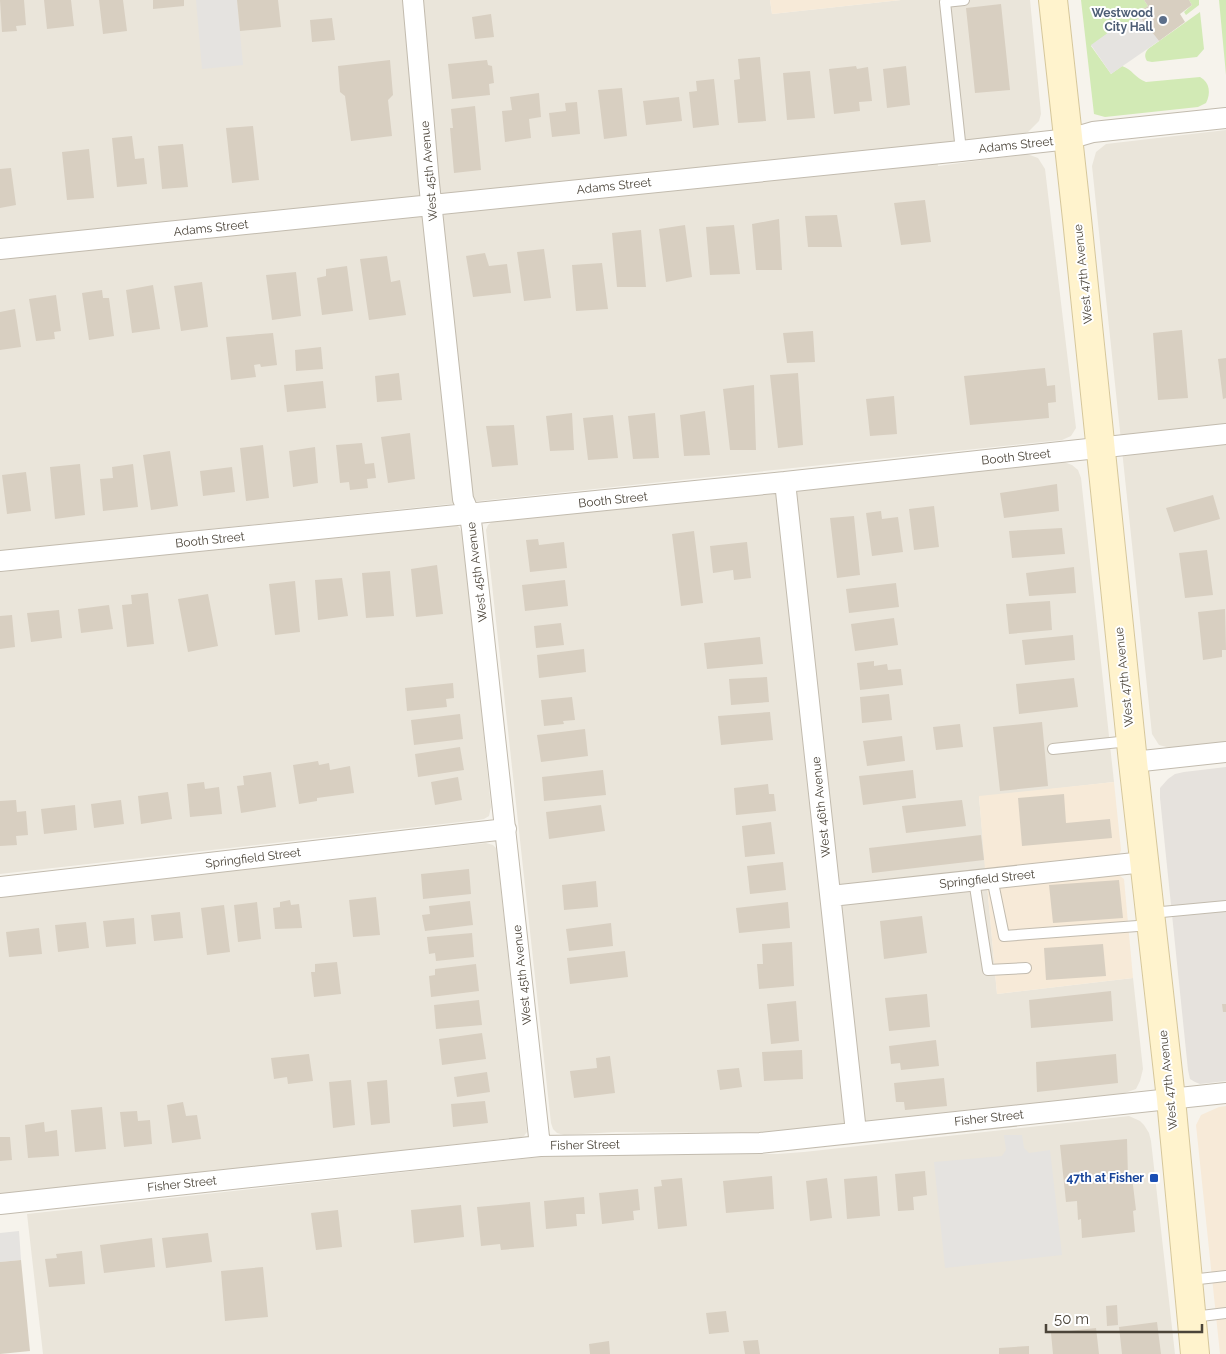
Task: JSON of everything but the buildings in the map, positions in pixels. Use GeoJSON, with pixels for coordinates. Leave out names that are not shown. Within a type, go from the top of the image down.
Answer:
{"type":"FeatureCollection","features":[{"type":"Feature","properties":{"kind":"street","name":"West 45th Avenue"},"geometry":{"type":"LineString","coordinates":[[413,0],[432,205],[463,499],[470,514],[540,1146]]}},
{"type":"Feature","properties":{"kind":"street","name":"West 47th Avenue"},"geometry":{"type":"LineString","coordinates":[[1053,0],[1170,1099],[1195,1354]]}},
{"type":"Feature","properties":{"kind":"street","name":"Adams Street"},"geometry":{"type":"LineString","coordinates":[[0,249],[961,151],[1069,139],[1093,132],[1226,118]]}},
{"type":"Feature","properties":{"kind":"street","name":"Booth Street"},"geometry":{"type":"LineString","coordinates":[[0,561],[785,482],[1226,434]]}},
{"type":"Feature","properties":{"kind":"street","name":"West 46th Avenue"},"geometry":{"type":"LineString","coordinates":[[785,482],[856,1132]]}},
{"type":"Feature","properties":{"kind":"street"},"geometry":{"type":"LineString","coordinates":[[1132,751],[1226,752]]}},
{"type":"Feature","properties":{"kind":"street","name":"Springfield Street"},"geometry":{"type":"LineString","coordinates":[[0,887],[506,830]]}},
{"type":"Feature","properties":{"kind":"street","name":"Springfield Street"},"geometry":{"type":"LineString","coordinates":[[831,896],[1144,862]]}},
{"type":"Feature","properties":{"kind":"street","name":"Fisher Street"},"geometry":{"type":"LineString","coordinates":[[0,1204],[540,1146],[760,1143],[1226,1093]]}},
{"type":"Feature","properties":{"kind":"lane"},"geometry":{"type":"LineString","coordinates":[[961,151],[945,2],[964,0]]}},
{"type":"Feature","properties":{"kind":"lane"},"geometry":{"type":"LineString","coordinates":[[1053,749],[1132,751]]}},
{"type":"Feature","properties":{"kind":"lane"},"geometry":{"type":"LineString","coordinates":[[983,879],[1004,936],[1150,919],[1226,906]]}},
{"type":"Feature","properties":{"kind":"lane"},"geometry":{"type":"LineString","coordinates":[[983,879],[988,970],[1026,968]]}},
{"type":"Feature","properties":{"kind":"lane"},"geometry":{"type":"LineString","coordinates":[[1188,1280],[1226,1276]]}},
{"type":"Feature","properties":{"kind":"lane"},"geometry":{"type":"LineString","coordinates":[[1192,1317],[1226,1313]]}},
{"type":"Feature","properties":{"kind":"shaded area"},"geometry":{"type":"Polygon","coordinates":[[[0,0],[770,0],[772,14],[901,0],[1030,0],[1041,114],[1039,121],[1028,132],[1023,134],[935,144],[938,166],[1027,154],[1038,158],[1045,169],[1076,428],[1071,436],[1062,440],[0,551],[0,0]]]}},
{"type":"Feature","properties":{"kind":"shaded area"},"geometry":{"type":"Polygon","coordinates":[[[196,0],[237,0],[243,65],[202,69],[196,0]]]}},
{"type":"Feature","properties":{"kind":"shaded area"},"geometry":{"type":"Polygon","coordinates":[[[770,0],[901,0],[772,14],[770,0]]]}},
{"type":"Feature","properties":{"kind":"shaded area"},"geometry":{"type":"Polygon","coordinates":[[[1141,17],[1159,41],[1111,74],[1091,45],[1123,22],[1130,25],[1141,17]]]}},
{"type":"Feature","properties":{"kind":"shaded area"},"geometry":{"type":"Polygon","coordinates":[[[1226,130],[1226,742],[1174,749],[1159,745],[1152,734],[1092,166],[1096,152],[1106,144],[1226,130]]]}},
{"type":"Feature","properties":{"kind":"shaded area"},"geometry":{"type":"Polygon","coordinates":[[[1064,462],[1078,470],[1081,478],[1114,782],[979,797],[997,994],[1133,978],[1143,1069],[1136,1089],[1122,1094],[768,1132],[616,1132],[564,1135],[557,1133],[551,1123],[486,530],[488,525],[493,521],[1064,462]]]}},
{"type":"Feature","properties":{"kind":"shaded area"},"geometry":{"type":"Polygon","coordinates":[[[455,525],[459,527],[464,537],[491,807],[489,816],[478,820],[0,874],[0,572],[455,525]]]}},
{"type":"Feature","properties":{"kind":"shaded area"},"geometry":{"type":"Polygon","coordinates":[[[1226,767],[1226,1081],[1200,1084],[1190,1079],[1188,1070],[1160,788],[1175,774],[1226,767]]]}},
{"type":"Feature","properties":{"kind":"shaded area"},"geometry":{"type":"Polygon","coordinates":[[[1114,782],[1121,850],[1119,855],[985,870],[979,796],[1114,782]]]}},
{"type":"Feature","properties":{"kind":"shaded area"},"geometry":{"type":"Polygon","coordinates":[[[486,843],[493,845],[497,853],[527,1132],[524,1136],[0,1196],[0,895],[486,843]]]}},
{"type":"Feature","properties":{"kind":"shaded area"},"geometry":{"type":"Polygon","coordinates":[[[1116,873],[1124,879],[1133,978],[997,994],[987,885],[1116,873]]]}},
{"type":"Feature","properties":{"kind":"shaded area"},"geometry":{"type":"Polygon","coordinates":[[[1226,1106],[1226,1354],[1220,1354],[1196,1125],[1201,1115],[1226,1106]]]}},
{"type":"Feature","properties":{"kind":"shaded area"},"geometry":{"type":"Polygon","coordinates":[[[1129,1116],[1144,1125],[1151,1141],[1175,1354],[43,1354],[27,1214],[540,1157],[615,1154],[777,1154],[1129,1116]]]}},
{"type":"Feature","properties":{"kind":"shaded area"},"geometry":{"type":"Polygon","coordinates":[[[1004,1135],[1022,1135],[1024,1148],[1029,1153],[1050,1150],[1062,1255],[945,1268],[934,1162],[1002,1156],[1006,1150],[1004,1135]]]}},
{"type":"Feature","properties":{"kind":"shaded area"},"geometry":{"type":"Polygon","coordinates":[[[19,1231],[21,1260],[0,1262],[0,1233],[19,1231]]]}},
{"type":"Feature","properties":{"kind":"green space"},"geometry":{"type":"Polygon","coordinates":[[[1081,0],[1144,0],[1148,6],[1138,13],[1141,17],[1130,25],[1123,22],[1091,46],[1111,74],[1122,66],[1146,82],[1200,77],[1209,88],[1209,96],[1206,103],[1198,107],[1105,117],[1094,114],[1081,0]]]}},
{"type":"Feature","properties":{"kind":"green space"},"geometry":{"type":"Polygon","coordinates":[[[1189,0],[1199,0],[1199,5],[1186,15],[1184,12],[1192,5],[1189,0]]]}},
{"type":"Feature","properties":{"kind":"green space"},"geometry":{"type":"Polygon","coordinates":[[[1219,0],[1226,0],[1226,75],[1219,0]]]}},
{"type":"Feature","properties":{"kind":"green space"},"geometry":{"type":"Polygon","coordinates":[[[1200,12],[1204,49],[1197,57],[1147,61],[1145,55],[1148,49],[1200,12]]]}},
{"type":"Feature","properties":{"kind":"place","name":"Westwood City Hall"},"geometry":{"type":"Point","coordinates":[1163,20]}},
{"type":"Feature","properties":{"kind":"place","name":"47th at Fisher"},"geometry":{"type":"Point","coordinates":[1154,1178]}}]}
